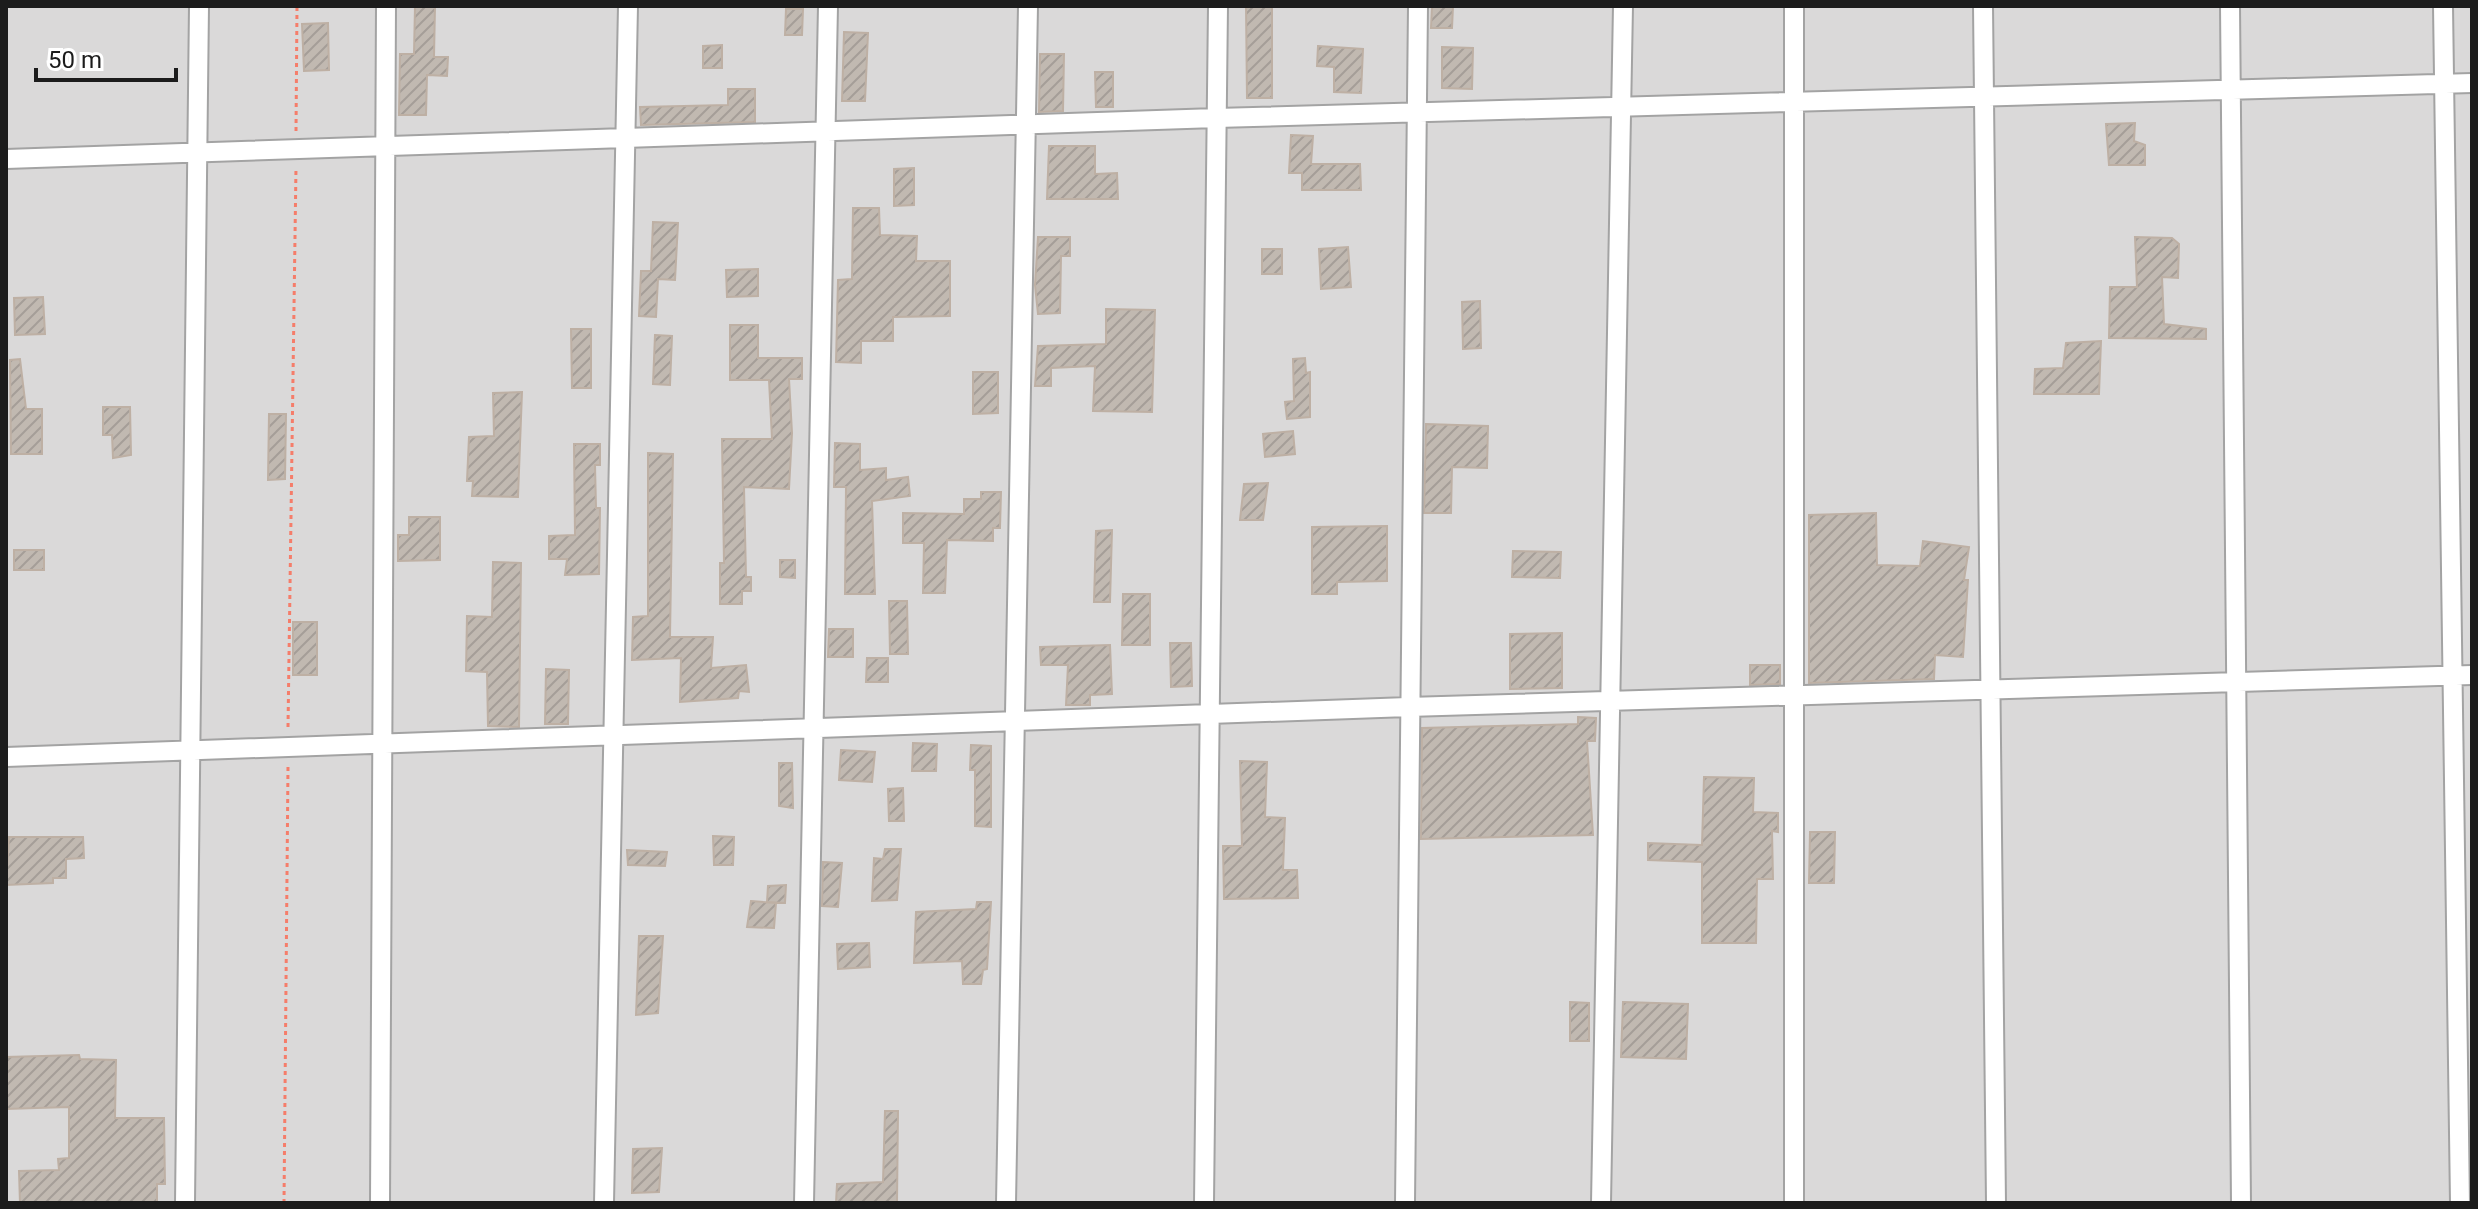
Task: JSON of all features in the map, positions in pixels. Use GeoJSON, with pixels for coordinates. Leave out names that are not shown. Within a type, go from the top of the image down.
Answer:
{"type":"FeatureCollection","features":[{"type":"Feature","properties":{"kind":"street"},"geometry":{"type":"LineString","coordinates":[[185,1203],[199,6]]}},
{"type":"Feature","properties":{"kind":"street"},"geometry":{"type":"LineString","coordinates":[[380,1203],[386,6]]}},
{"type":"Feature","properties":{"kind":"street"},"geometry":{"type":"LineString","coordinates":[[604,1203],[628,6]]}},
{"type":"Feature","properties":{"kind":"street"},"geometry":{"type":"LineString","coordinates":[[804,1203],[828,6]]}},
{"type":"Feature","properties":{"kind":"street"},"geometry":{"type":"LineString","coordinates":[[1006,1203],[1028,6]]}},
{"type":"Feature","properties":{"kind":"street"},"geometry":{"type":"LineString","coordinates":[[1204,1203],[1218,6]]}},
{"type":"Feature","properties":{"kind":"street"},"geometry":{"type":"LineString","coordinates":[[1405,1203],[1418,6]]}},
{"type":"Feature","properties":{"kind":"street"},"geometry":{"type":"LineString","coordinates":[[1601,1203],[1623,6]]}},
{"type":"Feature","properties":{"kind":"street"},"geometry":{"type":"LineString","coordinates":[[1794,6],[1794,1203]]}},
{"type":"Feature","properties":{"kind":"street"},"geometry":{"type":"LineString","coordinates":[[1983,6],[1996,1203]]}},
{"type":"Feature","properties":{"kind":"street"},"geometry":{"type":"LineString","coordinates":[[2230,6],[2241,1203]]}},
{"type":"Feature","properties":{"kind":"street"},"geometry":{"type":"LineString","coordinates":[[2443,6],[2460,1203]]}},
{"type":"Feature","properties":{"kind":"street"},"geometry":{"type":"LineString","coordinates":[[6,159],[824,134],[1216,118],[2472,83]]}},
{"type":"Feature","properties":{"kind":"street"},"geometry":{"type":"LineString","coordinates":[[6,757],[1408,707],[2472,675]]}},
{"type":"Feature","properties":{"kind":"path"},"geometry":{"type":"LineString","coordinates":[[284,1203],[297,6]]}},
{"type":"Feature","properties":{"kind":"shaded area"},"geometry":{"type":"Polygon","coordinates":[[[6,6],[2472,6],[2472,1203],[6,1203],[6,6]]]}},
{"type":"Feature","properties":{"kind":"building"},"geometry":{"type":"Polygon","coordinates":[[[415,6],[435,6],[434,57],[448,57],[447,76],[427,75],[426,115],[399,115],[400,54],[414,54],[415,6]]]}},
{"type":"Feature","properties":{"kind":"building"},"geometry":{"type":"Polygon","coordinates":[[[1246,6],[1272,6],[1272,98],[1247,98],[1246,6]]]}},
{"type":"Feature","properties":{"kind":"building"},"geometry":{"type":"Polygon","coordinates":[[[1432,6],[1453,6],[1452,28],[1431,28],[1432,6]]]}},
{"type":"Feature","properties":{"kind":"building"},"geometry":{"type":"Polygon","coordinates":[[[786,9],[803,9],[802,35],[785,35],[786,9]]]}},
{"type":"Feature","properties":{"kind":"building"},"geometry":{"type":"Polygon","coordinates":[[[328,23],[329,70],[304,71],[302,24],[328,23]]]}},
{"type":"Feature","properties":{"kind":"building"},"geometry":{"type":"Polygon","coordinates":[[[844,32],[868,33],[865,101],[842,101],[844,32]]]}},
{"type":"Feature","properties":{"kind":"building"},"geometry":{"type":"Polygon","coordinates":[[[722,45],[722,68],[703,68],[703,46],[722,45]]]}},
{"type":"Feature","properties":{"kind":"building"},"geometry":{"type":"Polygon","coordinates":[[[1318,46],[1363,49],[1361,93],[1334,92],[1334,67],[1317,66],[1318,46]]]}},
{"type":"Feature","properties":{"kind":"building"},"geometry":{"type":"Polygon","coordinates":[[[1442,47],[1473,48],[1472,89],[1442,88],[1442,47]]]}},
{"type":"Feature","properties":{"kind":"building"},"geometry":{"type":"Polygon","coordinates":[[[1040,54],[1064,54],[1063,111],[1039,112],[1040,54]]]}},
{"type":"Feature","properties":{"kind":"building"},"geometry":{"type":"Polygon","coordinates":[[[1095,72],[1113,72],[1113,107],[1096,107],[1095,72]]]}},
{"type":"Feature","properties":{"kind":"building"},"geometry":{"type":"Polygon","coordinates":[[[728,89],[755,89],[755,122],[641,125],[640,107],[728,105],[728,89]]]}},
{"type":"Feature","properties":{"kind":"building"},"geometry":{"type":"Polygon","coordinates":[[[2135,123],[2134,141],[2145,145],[2145,165],[2109,165],[2106,124],[2135,123]]]}},
{"type":"Feature","properties":{"kind":"building"},"geometry":{"type":"Polygon","coordinates":[[[1291,135],[1313,136],[1311,164],[1360,164],[1361,190],[1302,190],[1302,173],[1289,173],[1291,135]]]}},
{"type":"Feature","properties":{"kind":"building"},"geometry":{"type":"Polygon","coordinates":[[[1049,146],[1095,146],[1095,174],[1117,173],[1118,199],[1047,199],[1049,146]]]}},
{"type":"Feature","properties":{"kind":"building"},"geometry":{"type":"Polygon","coordinates":[[[914,168],[914,205],[894,206],[894,169],[914,168]]]}},
{"type":"Feature","properties":{"kind":"building"},"geometry":{"type":"Polygon","coordinates":[[[853,208],[879,208],[880,235],[917,236],[916,261],[950,261],[950,316],[893,317],[893,341],[861,341],[861,363],[836,362],[838,280],[852,279],[853,208]]]}},
{"type":"Feature","properties":{"kind":"building"},"geometry":{"type":"Polygon","coordinates":[[[653,222],[678,223],[675,280],[658,279],[656,317],[639,316],[641,271],[651,271],[653,222]]]}},
{"type":"Feature","properties":{"kind":"building"},"geometry":{"type":"Polygon","coordinates":[[[1038,237],[1070,237],[1070,256],[1061,256],[1060,313],[1038,314],[1035,285],[1038,237]]]}},
{"type":"Feature","properties":{"kind":"building"},"geometry":{"type":"Polygon","coordinates":[[[2135,237],[2172,238],[2179,244],[2178,278],[2162,277],[2164,324],[2206,329],[2206,339],[2109,338],[2110,287],[2137,287],[2135,237]]]}},
{"type":"Feature","properties":{"kind":"building"},"geometry":{"type":"Polygon","coordinates":[[[1348,247],[1351,287],[1321,289],[1319,249],[1348,247]]]}},
{"type":"Feature","properties":{"kind":"building"},"geometry":{"type":"Polygon","coordinates":[[[1262,249],[1282,249],[1282,274],[1262,274],[1262,249]]]}},
{"type":"Feature","properties":{"kind":"building"},"geometry":{"type":"Polygon","coordinates":[[[758,269],[758,296],[727,297],[726,270],[758,269]]]}},
{"type":"Feature","properties":{"kind":"building"},"geometry":{"type":"Polygon","coordinates":[[[43,297],[45,334],[15,335],[14,298],[43,297]]]}},
{"type":"Feature","properties":{"kind":"building"},"geometry":{"type":"Polygon","coordinates":[[[1480,301],[1481,348],[1463,349],[1462,302],[1480,301]]]}},
{"type":"Feature","properties":{"kind":"building"},"geometry":{"type":"Polygon","coordinates":[[[1106,309],[1155,310],[1152,412],[1093,411],[1095,366],[1051,368],[1051,386],[1035,386],[1038,346],[1106,344],[1106,309]]]}},
{"type":"Feature","properties":{"kind":"building"},"geometry":{"type":"Polygon","coordinates":[[[730,325],[758,325],[758,358],[802,358],[802,379],[789,379],[792,433],[789,489],[744,487],[746,577],[751,577],[751,591],[742,591],[742,604],[720,604],[720,563],[724,563],[722,439],[772,439],[769,380],[730,380],[730,325]]]}},
{"type":"Feature","properties":{"kind":"building"},"geometry":{"type":"Polygon","coordinates":[[[571,329],[591,329],[591,388],[572,388],[571,329]]]}},
{"type":"Feature","properties":{"kind":"building"},"geometry":{"type":"Polygon","coordinates":[[[655,335],[672,336],[670,385],[653,384],[655,335]]]}},
{"type":"Feature","properties":{"kind":"building"},"geometry":{"type":"Polygon","coordinates":[[[2101,341],[2099,394],[2034,394],[2035,369],[2063,368],[2066,343],[2101,341]]]}},
{"type":"Feature","properties":{"kind":"building"},"geometry":{"type":"Polygon","coordinates":[[[1305,358],[1306,373],[1310,372],[1310,417],[1287,419],[1285,402],[1294,401],[1293,359],[1305,358]]]}},
{"type":"Feature","properties":{"kind":"building"},"geometry":{"type":"Polygon","coordinates":[[[20,359],[26,409],[42,409],[42,454],[11,454],[10,360],[20,359]]]}},
{"type":"Feature","properties":{"kind":"building"},"geometry":{"type":"Polygon","coordinates":[[[973,372],[998,372],[998,413],[973,414],[973,372]]]}},
{"type":"Feature","properties":{"kind":"building"},"geometry":{"type":"Polygon","coordinates":[[[522,392],[518,497],[472,496],[473,481],[467,481],[469,437],[494,436],[493,393],[522,392]]]}},
{"type":"Feature","properties":{"kind":"building"},"geometry":{"type":"Polygon","coordinates":[[[103,407],[130,407],[131,455],[113,458],[112,435],[103,435],[103,407]]]}},
{"type":"Feature","properties":{"kind":"building"},"geometry":{"type":"Polygon","coordinates":[[[269,414],[286,414],[285,479],[268,480],[269,414]]]}},
{"type":"Feature","properties":{"kind":"building"},"geometry":{"type":"Polygon","coordinates":[[[1426,424],[1488,426],[1487,468],[1452,467],[1451,513],[1424,513],[1426,424]]]}},
{"type":"Feature","properties":{"kind":"building"},"geometry":{"type":"Polygon","coordinates":[[[1293,431],[1295,454],[1265,457],[1263,434],[1293,431]]]}},
{"type":"Feature","properties":{"kind":"building"},"geometry":{"type":"Polygon","coordinates":[[[835,443],[860,444],[860,470],[886,468],[886,480],[908,477],[910,496],[872,501],[875,594],[845,594],[846,487],[834,487],[835,443]]]}},
{"type":"Feature","properties":{"kind":"building"},"geometry":{"type":"Polygon","coordinates":[[[574,444],[600,444],[600,465],[595,465],[596,508],[600,508],[599,574],[565,575],[567,559],[549,559],[549,536],[575,535],[574,444]]]}},
{"type":"Feature","properties":{"kind":"building"},"geometry":{"type":"Polygon","coordinates":[[[648,453],[673,454],[670,637],[713,637],[711,668],[746,665],[749,692],[739,691],[738,698],[680,702],[681,658],[632,660],[633,617],[648,616],[648,453]]]}},
{"type":"Feature","properties":{"kind":"building"},"geometry":{"type":"Polygon","coordinates":[[[1268,483],[1263,520],[1240,520],[1244,484],[1268,483]]]}},
{"type":"Feature","properties":{"kind":"building"},"geometry":{"type":"Polygon","coordinates":[[[981,492],[1001,492],[1000,528],[993,528],[993,541],[947,540],[945,593],[923,593],[924,543],[903,543],[903,513],[964,514],[964,499],[981,499],[981,492]]]}},
{"type":"Feature","properties":{"kind":"building"},"geometry":{"type":"Polygon","coordinates":[[[1876,513],[1877,565],[1920,566],[1923,541],[1969,547],[1964,580],[1968,580],[1963,657],[1935,655],[1934,679],[1809,683],[1809,515],[1876,513]]]}},
{"type":"Feature","properties":{"kind":"building"},"geometry":{"type":"Polygon","coordinates":[[[409,517],[440,517],[440,560],[398,561],[398,535],[409,535],[409,517]]]}},
{"type":"Feature","properties":{"kind":"building"},"geometry":{"type":"Polygon","coordinates":[[[1387,526],[1387,581],[1337,582],[1337,594],[1312,594],[1312,527],[1387,526]]]}},
{"type":"Feature","properties":{"kind":"building"},"geometry":{"type":"Polygon","coordinates":[[[1112,530],[1110,602],[1094,602],[1096,531],[1112,530]]]}},
{"type":"Feature","properties":{"kind":"building"},"geometry":{"type":"Polygon","coordinates":[[[14,550],[44,550],[44,570],[14,570],[14,550]]]}},
{"type":"Feature","properties":{"kind":"building"},"geometry":{"type":"Polygon","coordinates":[[[1513,551],[1561,552],[1560,578],[1512,577],[1513,551]]]}},
{"type":"Feature","properties":{"kind":"building"},"geometry":{"type":"Polygon","coordinates":[[[780,560],[795,560],[795,578],[780,577],[780,560]]]}},
{"type":"Feature","properties":{"kind":"building"},"geometry":{"type":"Polygon","coordinates":[[[493,562],[521,563],[519,727],[488,726],[487,672],[466,671],[467,616],[492,617],[493,562]]]}},
{"type":"Feature","properties":{"kind":"building"},"geometry":{"type":"Polygon","coordinates":[[[1123,594],[1150,594],[1150,645],[1122,645],[1123,594]]]}},
{"type":"Feature","properties":{"kind":"building"},"geometry":{"type":"Polygon","coordinates":[[[889,601],[907,601],[908,654],[890,654],[889,601]]]}},
{"type":"Feature","properties":{"kind":"building"},"geometry":{"type":"Polygon","coordinates":[[[293,622],[317,622],[317,675],[293,675],[293,622]]]}},
{"type":"Feature","properties":{"kind":"building"},"geometry":{"type":"Polygon","coordinates":[[[829,629],[853,629],[853,657],[828,657],[829,629]]]}},
{"type":"Feature","properties":{"kind":"building"},"geometry":{"type":"Polygon","coordinates":[[[1562,633],[1562,688],[1510,689],[1510,634],[1562,633]]]}},
{"type":"Feature","properties":{"kind":"building"},"geometry":{"type":"Polygon","coordinates":[[[1170,643],[1191,643],[1192,686],[1171,687],[1170,643]]]}},
{"type":"Feature","properties":{"kind":"building"},"geometry":{"type":"Polygon","coordinates":[[[1110,645],[1112,694],[1090,695],[1090,705],[1066,705],[1068,665],[1041,665],[1040,647],[1110,645]]]}},
{"type":"Feature","properties":{"kind":"building"},"geometry":{"type":"Polygon","coordinates":[[[867,658],[888,658],[888,682],[866,682],[867,658]]]}},
{"type":"Feature","properties":{"kind":"building"},"geometry":{"type":"Polygon","coordinates":[[[1750,665],[1780,665],[1780,684],[1750,685],[1750,665]]]}},
{"type":"Feature","properties":{"kind":"building"},"geometry":{"type":"Polygon","coordinates":[[[546,669],[569,670],[568,724],[545,724],[546,669]]]}},
{"type":"Feature","properties":{"kind":"building"},"geometry":{"type":"Polygon","coordinates":[[[1578,717],[1596,718],[1595,741],[1587,741],[1593,835],[1421,839],[1422,728],[1578,724],[1578,717]]]}},
{"type":"Feature","properties":{"kind":"building"},"geometry":{"type":"Polygon","coordinates":[[[913,743],[937,744],[936,771],[912,771],[913,743]]]}},
{"type":"Feature","properties":{"kind":"building"},"geometry":{"type":"Polygon","coordinates":[[[971,745],[991,746],[991,827],[975,826],[975,770],[970,770],[971,745]]]}},
{"type":"Feature","properties":{"kind":"building"},"geometry":{"type":"Polygon","coordinates":[[[841,750],[875,752],[872,782],[839,780],[841,750]]]}},
{"type":"Feature","properties":{"kind":"building"},"geometry":{"type":"Polygon","coordinates":[[[1240,761],[1267,762],[1265,817],[1285,818],[1283,870],[1297,870],[1298,898],[1224,899],[1223,846],[1242,846],[1240,761]]]}},
{"type":"Feature","properties":{"kind":"building"},"geometry":{"type":"Polygon","coordinates":[[[779,763],[792,763],[793,808],[779,806],[779,763]]]}},
{"type":"Feature","properties":{"kind":"building"},"geometry":{"type":"Polygon","coordinates":[[[1704,777],[1754,778],[1753,812],[1778,813],[1778,832],[1772,831],[1773,879],[1757,879],[1756,943],[1702,943],[1702,862],[1648,860],[1648,843],[1702,845],[1704,777]]]}},
{"type":"Feature","properties":{"kind":"building"},"geometry":{"type":"Polygon","coordinates":[[[903,788],[904,821],[889,821],[888,789],[903,788]]]}},
{"type":"Feature","properties":{"kind":"building"},"geometry":{"type":"Polygon","coordinates":[[[1810,832],[1835,832],[1834,883],[1809,883],[1810,832]]]}},
{"type":"Feature","properties":{"kind":"building"},"geometry":{"type":"Polygon","coordinates":[[[713,836],[734,837],[733,865],[714,865],[713,836]]]}},
{"type":"Feature","properties":{"kind":"building"},"geometry":{"type":"Polygon","coordinates":[[[9,837],[83,837],[84,858],[66,859],[66,878],[53,878],[53,883],[6,885],[9,837]]]}},
{"type":"Feature","properties":{"kind":"building"},"geometry":{"type":"Polygon","coordinates":[[[885,849],[901,849],[897,900],[872,901],[874,858],[883,859],[885,849]]]}},
{"type":"Feature","properties":{"kind":"building"},"geometry":{"type":"Polygon","coordinates":[[[627,850],[667,852],[665,866],[628,865],[627,850]]]}},
{"type":"Feature","properties":{"kind":"building"},"geometry":{"type":"Polygon","coordinates":[[[823,862],[842,863],[838,907],[822,906],[823,862]]]}},
{"type":"Feature","properties":{"kind":"building"},"geometry":{"type":"Polygon","coordinates":[[[786,885],[785,903],[767,902],[768,886],[786,885]]]}},
{"type":"Feature","properties":{"kind":"building"},"geometry":{"type":"Polygon","coordinates":[[[751,901],[776,903],[774,928],[747,927],[751,901]]]}},
{"type":"Feature","properties":{"kind":"building"},"geometry":{"type":"Polygon","coordinates":[[[977,902],[991,902],[987,969],[983,970],[981,984],[963,984],[962,961],[914,963],[916,912],[976,909],[977,902]]]}},
{"type":"Feature","properties":{"kind":"building"},"geometry":{"type":"Polygon","coordinates":[[[639,936],[663,936],[658,1013],[636,1015],[639,936]]]}},
{"type":"Feature","properties":{"kind":"building"},"geometry":{"type":"Polygon","coordinates":[[[869,943],[870,967],[838,969],[837,944],[869,943]]]}},
{"type":"Feature","properties":{"kind":"building"},"geometry":{"type":"Polygon","coordinates":[[[1570,1002],[1589,1003],[1589,1041],[1570,1041],[1570,1002]]]}},
{"type":"Feature","properties":{"kind":"building"},"geometry":{"type":"Polygon","coordinates":[[[1623,1002],[1688,1004],[1686,1059],[1621,1057],[1623,1002]]]}},
{"type":"Feature","properties":{"kind":"building"},"geometry":{"type":"Polygon","coordinates":[[[79,1055],[80,1059],[116,1060],[115,1118],[164,1118],[165,1184],[157,1184],[157,1203],[20,1203],[19,1171],[59,1170],[58,1159],[69,1158],[69,1107],[6,1109],[6,1057],[79,1055]]]}},
{"type":"Feature","properties":{"kind":"building"},"geometry":{"type":"Polygon","coordinates":[[[885,1111],[898,1111],[897,1203],[836,1203],[837,1184],[883,1182],[885,1111]]]}},
{"type":"Feature","properties":{"kind":"building"},"geometry":{"type":"Polygon","coordinates":[[[662,1148],[659,1192],[632,1193],[633,1149],[662,1148]]]}}]}
